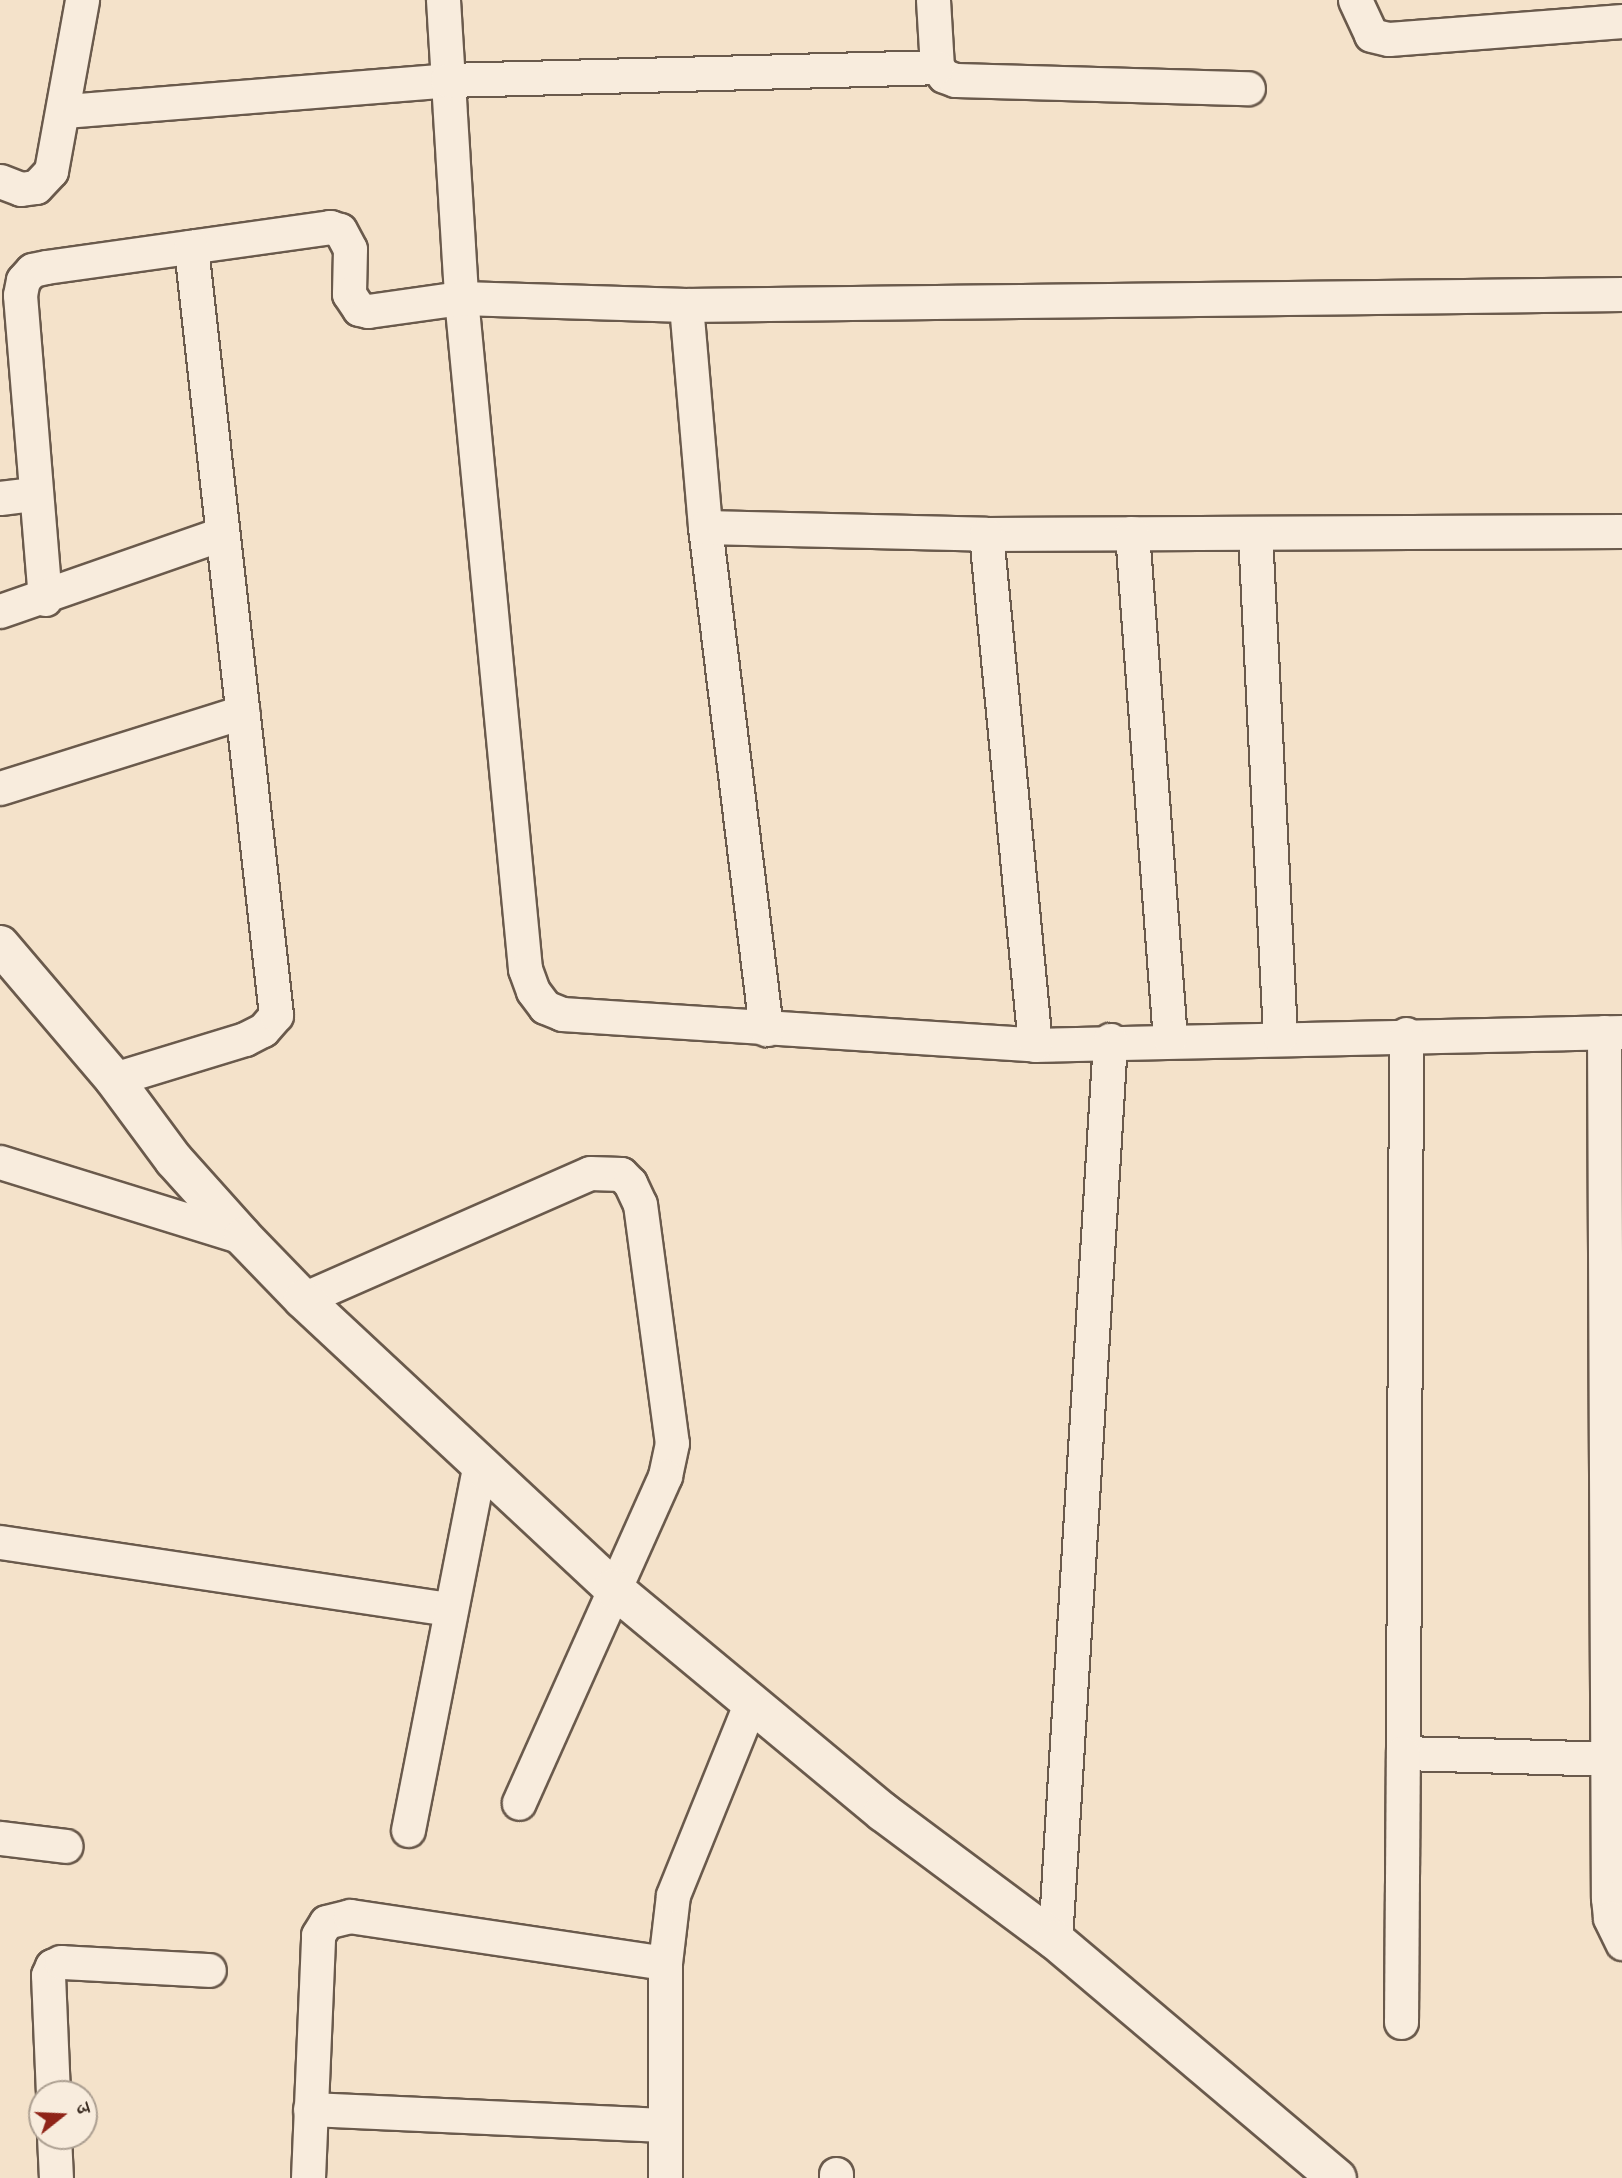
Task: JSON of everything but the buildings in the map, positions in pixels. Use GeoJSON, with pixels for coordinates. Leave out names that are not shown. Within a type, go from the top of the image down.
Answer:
{"type":"FeatureCollection","features":[{"type":"Feature","properties":{"kind":"street"},"geometry":{"type":"LineString","coordinates":[[0,181],[21,189],[43,181],[51,171],[65,111],[82,0]]}},
{"type":"Feature","properties":{"kind":"street"},"geometry":{"type":"LineString","coordinates":[[443,0],[461,298],[526,969],[533,991],[545,1007],[562,1014],[766,1030],[1035,1045],[1110,1040],[1280,1036],[1613,1032],[1615,1759],[1608,1898],[1610,1918],[1622,1943]]}},
{"type":"Feature","properties":{"kind":"street"},"geometry":{"type":"LineString","coordinates":[[933,0],[937,66],[944,76],[955,80],[1248,88]]}},
{"type":"Feature","properties":{"kind":"street"},"geometry":{"type":"LineString","coordinates":[[1355,0],[1371,35],[1389,39],[1622,21]]}},
{"type":"Feature","properties":{"kind":"street"},"geometry":{"type":"LineString","coordinates":[[65,111],[447,80],[937,66]]}},
{"type":"Feature","properties":{"kind":"street"},"geometry":{"type":"LineString","coordinates":[[45,599],[34,494],[20,295],[23,280],[33,270],[46,267],[330,227],[340,230],[350,249],[349,294],[359,309],[461,298],[686,305],[1622,294]]}},
{"type":"Feature","properties":{"kind":"street"},"geometry":{"type":"LineString","coordinates":[[114,1079],[246,1039],[263,1030],[276,1016],[277,993],[221,534],[191,247]]}},
{"type":"Feature","properties":{"kind":"street"},"geometry":{"type":"LineString","coordinates":[[686,305],[705,527],[766,1030]]}},
{"type":"Feature","properties":{"kind":"street"},"geometry":{"type":"LineString","coordinates":[[0,498],[34,494]]}},
{"type":"Feature","properties":{"kind":"street"},"geometry":{"type":"LineString","coordinates":[[705,527],[986,534],[1622,531]]}},
{"type":"Feature","properties":{"kind":"street"},"geometry":{"type":"LineString","coordinates":[[1132,533],[1170,1039]]}},
{"type":"Feature","properties":{"kind":"street"},"geometry":{"type":"LineString","coordinates":[[1255,533],[1280,1036]]}},
{"type":"Feature","properties":{"kind":"street"},"geometry":{"type":"LineString","coordinates":[[0,611],[45,599],[221,534]]}},
{"type":"Feature","properties":{"kind":"street"},"geometry":{"type":"LineString","coordinates":[[986,534],[1035,1045]]}},
{"type":"Feature","properties":{"kind":"street"},"geometry":{"type":"LineString","coordinates":[[0,788],[242,712]]}},
{"type":"Feature","properties":{"kind":"street"},"geometry":{"type":"LineString","coordinates":[[0,945],[114,1079],[174,1160],[243,1237],[303,1299],[613,1588],[883,1812],[1055,1940],[1337,2178]]}},
{"type":"Feature","properties":{"kind":"street"},"geometry":{"type":"LineString","coordinates":[[1401,2022],[1406,1034]]}},
{"type":"Feature","properties":{"kind":"street"},"geometry":{"type":"LineString","coordinates":[[1055,1940],[1110,1040]]}},
{"type":"Feature","properties":{"kind":"street"},"geometry":{"type":"LineString","coordinates":[[0,1162],[243,1237]]}},
{"type":"Feature","properties":{"kind":"street"},"geometry":{"type":"LineString","coordinates":[[303,1299],[590,1173],[608,1171],[630,1183],[640,1204],[672,1443],[665,1476],[519,1802]]}},
{"type":"Feature","properties":{"kind":"street"},"geometry":{"type":"LineString","coordinates":[[408,1829],[449,1609],[480,1464]]}},
{"type":"Feature","properties":{"kind":"street"},"geometry":{"type":"LineString","coordinates":[[0,1542],[449,1609]]}},
{"type":"Feature","properties":{"kind":"street"},"geometry":{"type":"LineString","coordinates":[[665,2178],[665,1963],[673,1895],[750,1704]]}},
{"type":"Feature","properties":{"kind":"street"},"geometry":{"type":"LineString","coordinates":[[1403,1753],[1615,1759]]}},
{"type":"Feature","properties":{"kind":"street"},"geometry":{"type":"LineString","coordinates":[[0,1838],[66,1846]]}},
{"type":"Feature","properties":{"kind":"street"},"geometry":{"type":"LineString","coordinates":[[308,2178],[318,1935],[326,1922],[339,1917],[665,1963]]}},
{"type":"Feature","properties":{"kind":"street"},"geometry":{"type":"LineString","coordinates":[[52,2080],[48,1975],[52,1966],[61,1962],[209,1970]]}},
{"type":"Feature","properties":{"kind":"street"},"geometry":{"type":"LineString","coordinates":[[310,2109],[664,2125]]}},
{"type":"Feature","properties":{"kind":"street"},"geometry":{"type":"LineString","coordinates":[[55,2150],[56,2178]]}}]}
